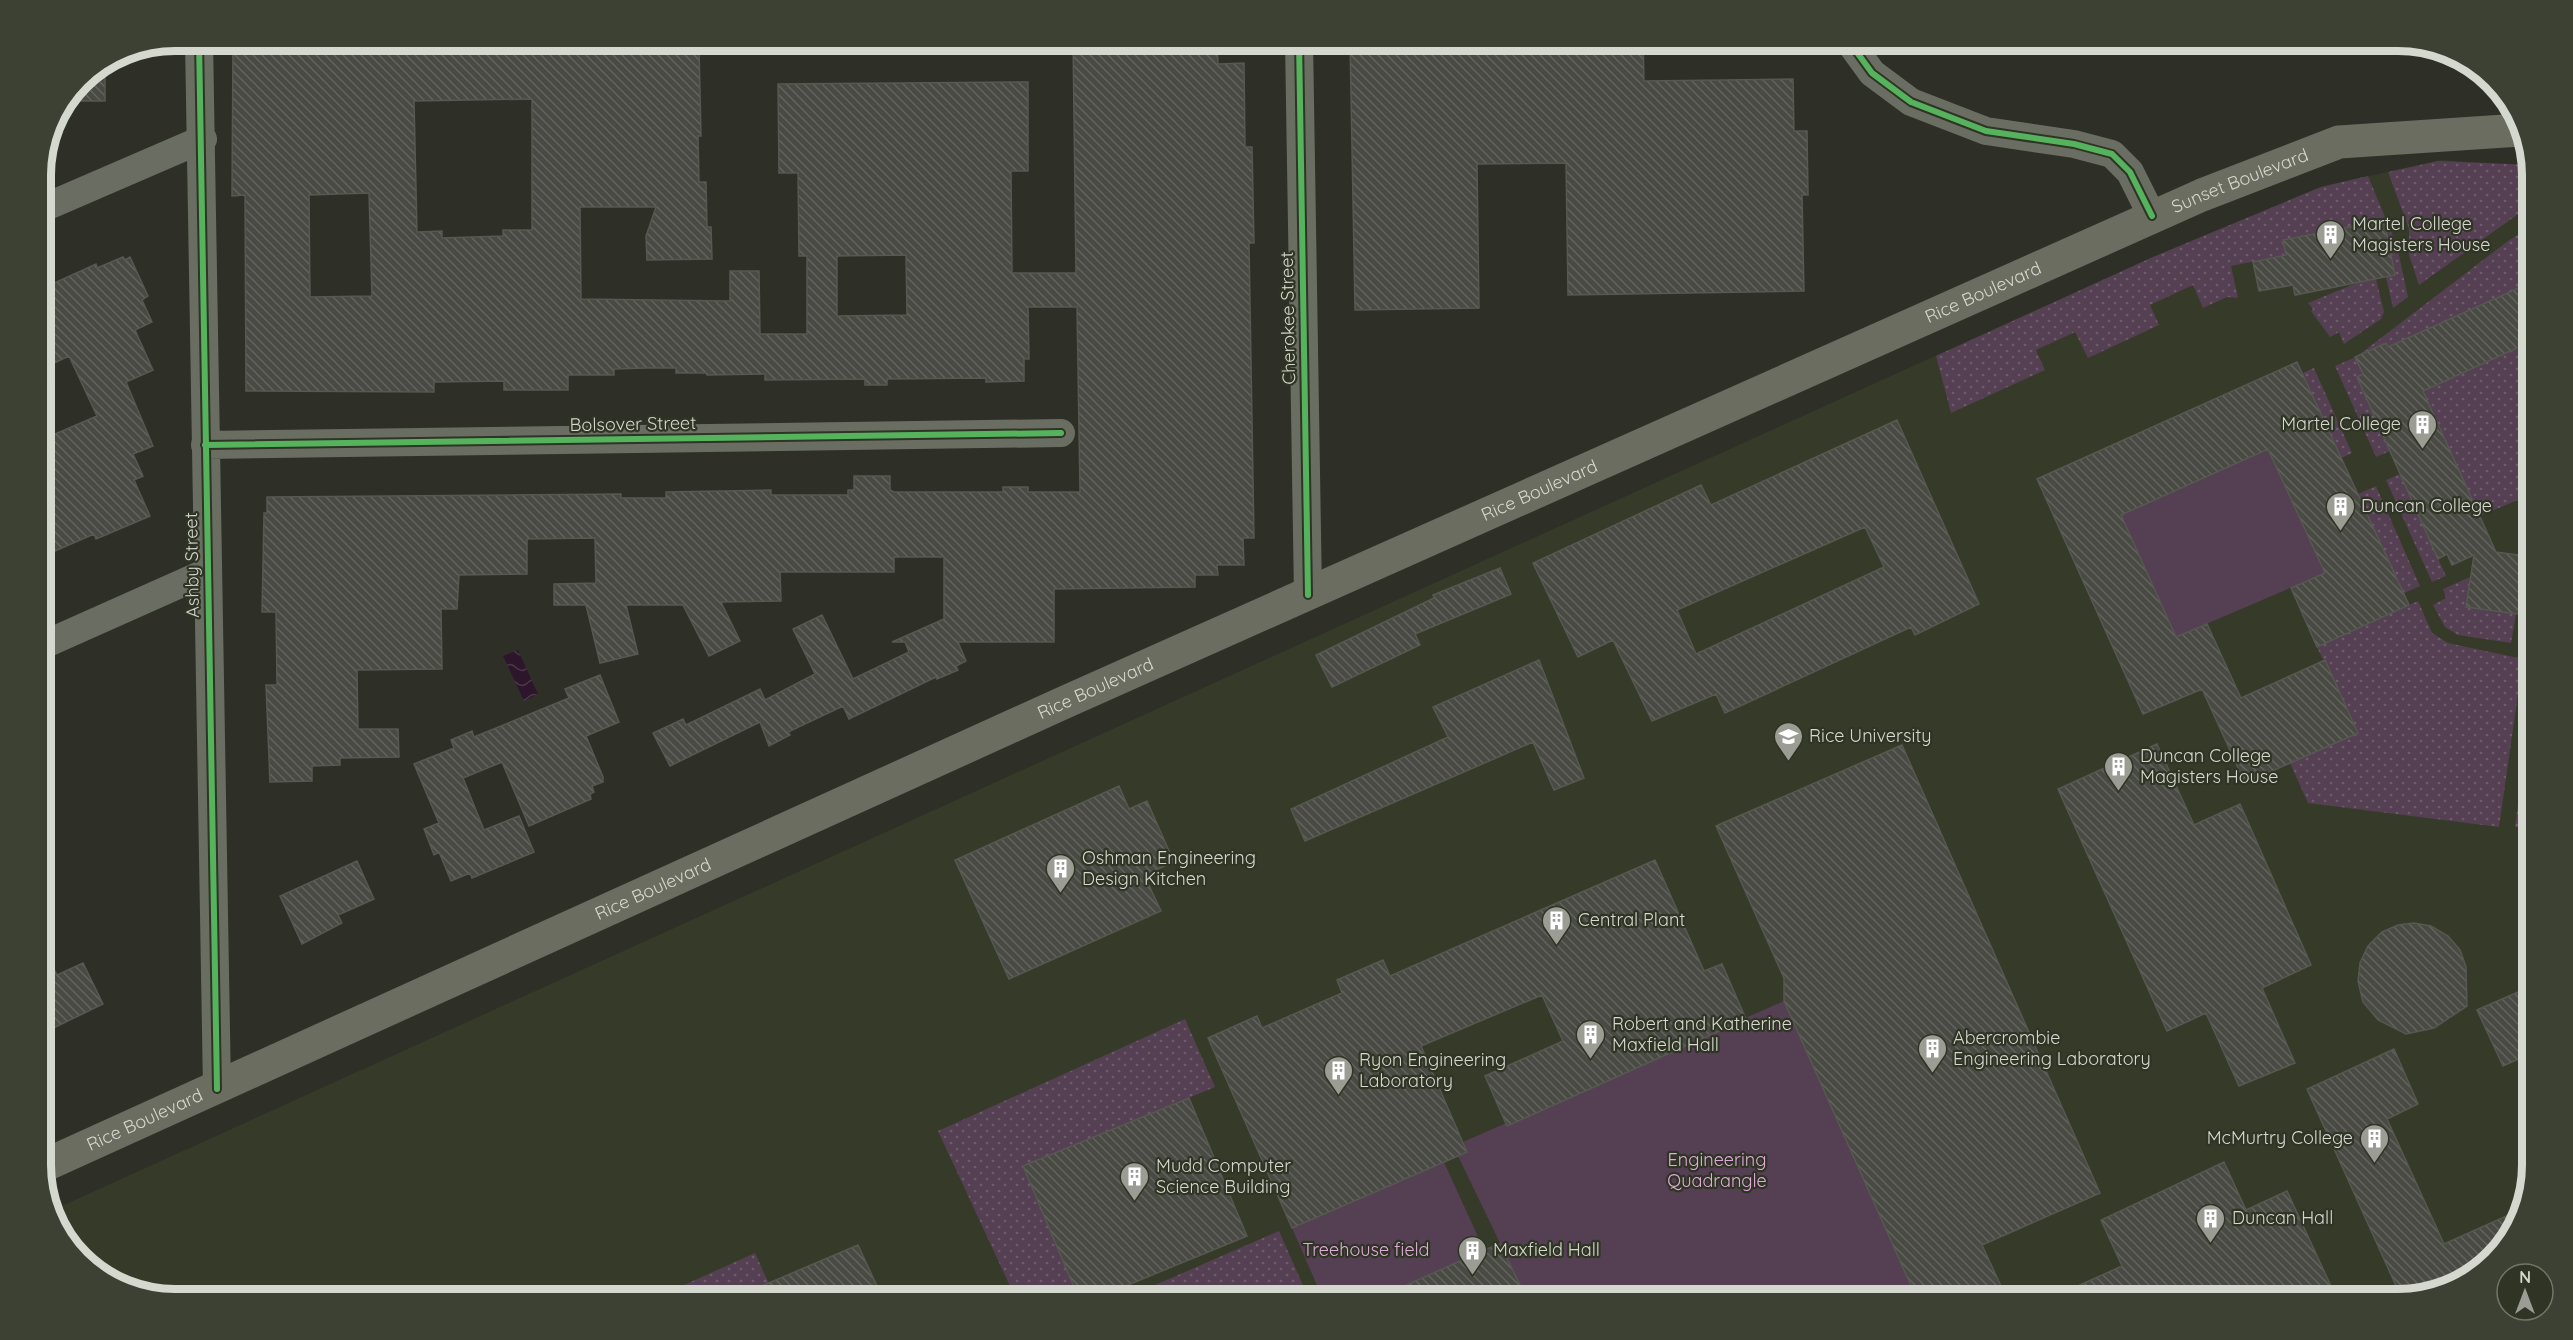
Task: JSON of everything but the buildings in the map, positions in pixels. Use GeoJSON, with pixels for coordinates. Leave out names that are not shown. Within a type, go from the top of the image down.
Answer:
{"type":"FeatureCollection","features":[{"type":"Feature","properties":{"kind":"main road","name":"Sunset Boulevard"},"geometry":{"type":"LineString","coordinates":[[2152,216],[2339,142],[2513,130]]}},
{"type":"Feature","properties":{"kind":"main road","name":"Rice Boulevard"},"geometry":{"type":"LineString","coordinates":[[51,1163],[1073,699],[2152,216]]}},
{"type":"Feature","properties":{"kind":"street","name":"Ashby Street"},"geometry":{"type":"LineString","coordinates":[[199,51],[217,1089]]}},
{"type":"Feature","properties":{"kind":"street","name":"Cherokee Street"},"geometry":{"type":"LineString","coordinates":[[1299,51],[1308,595]]}},
{"type":"Feature","properties":{"kind":"street","name":"Sunset Boulevard"},"geometry":{"type":"LineString","coordinates":[[1856,51],[1872,73],[1911,102],[1986,131],[2074,144],[2112,154],[2130,172],[2152,216]]}},
{"type":"Feature","properties":{"kind":"street"},"geometry":{"type":"LineString","coordinates":[[51,205],[202,139]]}},
{"type":"Feature","properties":{"kind":"street","name":"Bolsover Street"},"geometry":{"type":"LineString","coordinates":[[206,445],[1061,433]]}},
{"type":"Feature","properties":{"kind":"street"},"geometry":{"type":"LineString","coordinates":[[51,642],[207,572]]}},
{"type":"Feature","properties":{"kind":"shaded area","name":"Rice University"},"geometry":{"type":"Polygon","coordinates":[[[2440,160],[2522,167],[2521,1181],[2515,1205],[2501,1234],[2486,1253],[2446,1280],[2414,1288],[2398,1289],[175,1289],[143,1285],[106,1268],[82,1247],[64,1220],[59,1207],[2153,257],[2321,187],[2440,160]]]}},
{"type":"Feature","properties":{"kind":"green space"},"geometry":{"type":"Polygon","coordinates":[[[2439,161],[2522,165],[2522,212],[2419,285],[2409,255],[2409,229],[2388,172],[2439,161]]]}},
{"type":"Feature","properties":{"kind":"green space"},"geometry":{"type":"Polygon","coordinates":[[[2368,176],[2397,246],[2408,297],[2393,308],[2386,277],[2395,275],[2384,220],[2283,240],[2286,255],[2231,266],[2238,298],[2227,297],[2203,308],[2193,285],[2150,305],[2159,325],[2088,358],[2075,332],[2036,350],[2045,370],[1951,413],[1936,356],[2153,257],[2321,187],[2368,176]]]}},
{"type":"Feature","properties":{"kind":"green space"},"geometry":{"type":"Polygon","coordinates":[[[2522,232],[2522,287],[2388,347],[2386,343],[2356,357],[2522,232]]]}},
{"type":"Feature","properties":{"kind":"green space"},"geometry":{"type":"Polygon","coordinates":[[[2376,279],[2384,312],[2381,319],[2344,344],[2339,332],[2330,337],[2311,311],[2313,309],[2308,303],[2359,282],[2376,279]]]}},
{"type":"Feature","properties":{"kind":"green space"},"geometry":{"type":"Polygon","coordinates":[[[2522,346],[2522,498],[2480,516],[2423,391],[2522,346]]]}},
{"type":"Feature","properties":{"kind":"green space"},"geometry":{"type":"Polygon","coordinates":[[[2356,357],[2390,451],[2376,457],[2335,366],[2356,357]]]}},
{"type":"Feature","properties":{"kind":"green space"},"geometry":{"type":"Polygon","coordinates":[[[2314,368],[2352,453],[2341,458],[2303,373],[2314,368]]]}},
{"type":"Feature","properties":{"kind":"green space"},"geometry":{"type":"Polygon","coordinates":[[[2268,449],[2325,573],[2176,637],[2121,515],[2268,449]]]}},
{"type":"Feature","properties":{"kind":"green space"},"geometry":{"type":"Polygon","coordinates":[[[2400,474],[2446,576],[2432,582],[2386,480],[2400,474]]]}},
{"type":"Feature","properties":{"kind":"green space"},"geometry":{"type":"Polygon","coordinates":[[[2376,486],[2420,586],[2402,594],[2358,494],[2376,486]]]}},
{"type":"Feature","properties":{"kind":"green space"},"geometry":{"type":"Polygon","coordinates":[[[2470,577],[2466,607],[2516,614],[2511,643],[2458,635],[2445,627],[2433,605],[2446,598],[2443,589],[2470,577]]]}},
{"type":"Feature","properties":{"kind":"green space"},"geometry":{"type":"Polygon","coordinates":[[[2418,601],[2432,633],[2448,643],[2522,659],[2499,827],[2308,803],[2290,763],[2358,732],[2317,647],[2418,601]]]}},
{"type":"Feature","properties":{"kind":"green space"},"geometry":{"type":"Polygon","coordinates":[[[2522,773],[2522,828],[2515,827],[2522,773]]]}},
{"type":"Feature","properties":{"kind":"green space","name":"Engineering Quadrangle"},"geometry":{"type":"Polygon","coordinates":[[[1784,1001],[1914,1289],[1522,1289],[1458,1156],[1467,1152],[1463,1142],[1784,1001]]]}},
{"type":"Feature","properties":{"kind":"green space"},"geometry":{"type":"Polygon","coordinates":[[[1185,1019],[1215,1087],[1024,1166],[1075,1289],[1011,1289],[938,1131],[1185,1019]]]}},
{"type":"Feature","properties":{"kind":"green space","name":"Treehouse field"},"geometry":{"type":"Polygon","coordinates":[[[1444,1162],[1484,1250],[1398,1289],[1319,1289],[1292,1228],[1444,1162]]]}},
{"type":"Feature","properties":{"kind":"green space"},"geometry":{"type":"Polygon","coordinates":[[[1279,1231],[1305,1289],[1146,1289],[1279,1231]]]}},
{"type":"Feature","properties":{"kind":"green space"},"geometry":{"type":"Polygon","coordinates":[[[755,1253],[771,1289],[675,1289],[755,1253]]]}},
{"type":"Feature","properties":{"kind":"water"},"geometry":{"type":"Polygon","coordinates":[[[518,650],[538,694],[524,701],[503,656],[518,650]]]}},
{"type":"Feature","properties":{"kind":"cycle path"},"geometry":{"type":"LineString","coordinates":[[199,51],[217,1089]]}},
{"type":"Feature","properties":{"kind":"cycle path"},"geometry":{"type":"LineString","coordinates":[[1299,51],[1308,595]]}},
{"type":"Feature","properties":{"kind":"cycle path"},"geometry":{"type":"LineString","coordinates":[[1856,51],[1872,73],[1911,102],[1986,131],[2074,144],[2112,154],[2130,172],[2152,216]]}},
{"type":"Feature","properties":{"kind":"cycle path"},"geometry":{"type":"LineString","coordinates":[[205,445],[1061,433]]}},
{"type":"Feature","properties":{"kind":"place","name":"Martel College Magisters House"},"geometry":{"type":"Point","coordinates":[2331,260]}},
{"type":"Feature","properties":{"kind":"place","name":"Martel College"},"geometry":{"type":"Point","coordinates":[2422,450]}},
{"type":"Feature","properties":{"kind":"place","name":"Duncan College"},"geometry":{"type":"Point","coordinates":[2340,532]}},
{"type":"Feature","properties":{"kind":"place","name":"Rice University"},"geometry":{"type":"Point","coordinates":[1788,762]}},
{"type":"Feature","properties":{"kind":"place","name":"Duncan College Magisters House"},"geometry":{"type":"Point","coordinates":[2119,792]}},
{"type":"Feature","properties":{"kind":"place","name":"Oshman Engineering Design Kitchen"},"geometry":{"type":"Point","coordinates":[1061,894]}},
{"type":"Feature","properties":{"kind":"place","name":"Central Plant"},"geometry":{"type":"Point","coordinates":[1557,946]}},
{"type":"Feature","properties":{"kind":"place","name":"Robert and Katherine Maxfield Hall"},"geometry":{"type":"Point","coordinates":[1591,1060]}},
{"type":"Feature","properties":{"kind":"place","name":"Abercrombie Engineering Laboratory"},"geometry":{"type":"Point","coordinates":[1932,1074]}},
{"type":"Feature","properties":{"kind":"place","name":"Ryon Engineering Laboratory"},"geometry":{"type":"Point","coordinates":[1338,1096]}},
{"type":"Feature","properties":{"kind":"place","name":"McMurtry College"},"geometry":{"type":"Point","coordinates":[2374,1164]}},
{"type":"Feature","properties":{"kind":"place","name":"Mudd Computer Science Building"},"geometry":{"type":"Point","coordinates":[1135,1202]}},
{"type":"Feature","properties":{"kind":"place","name":"Duncan Hall"},"geometry":{"type":"Point","coordinates":[2211,1244]}},
{"type":"Feature","properties":{"kind":"place","name":"Maxfield Hall"},"geometry":{"type":"Point","coordinates":[1472,1276]}}]}
